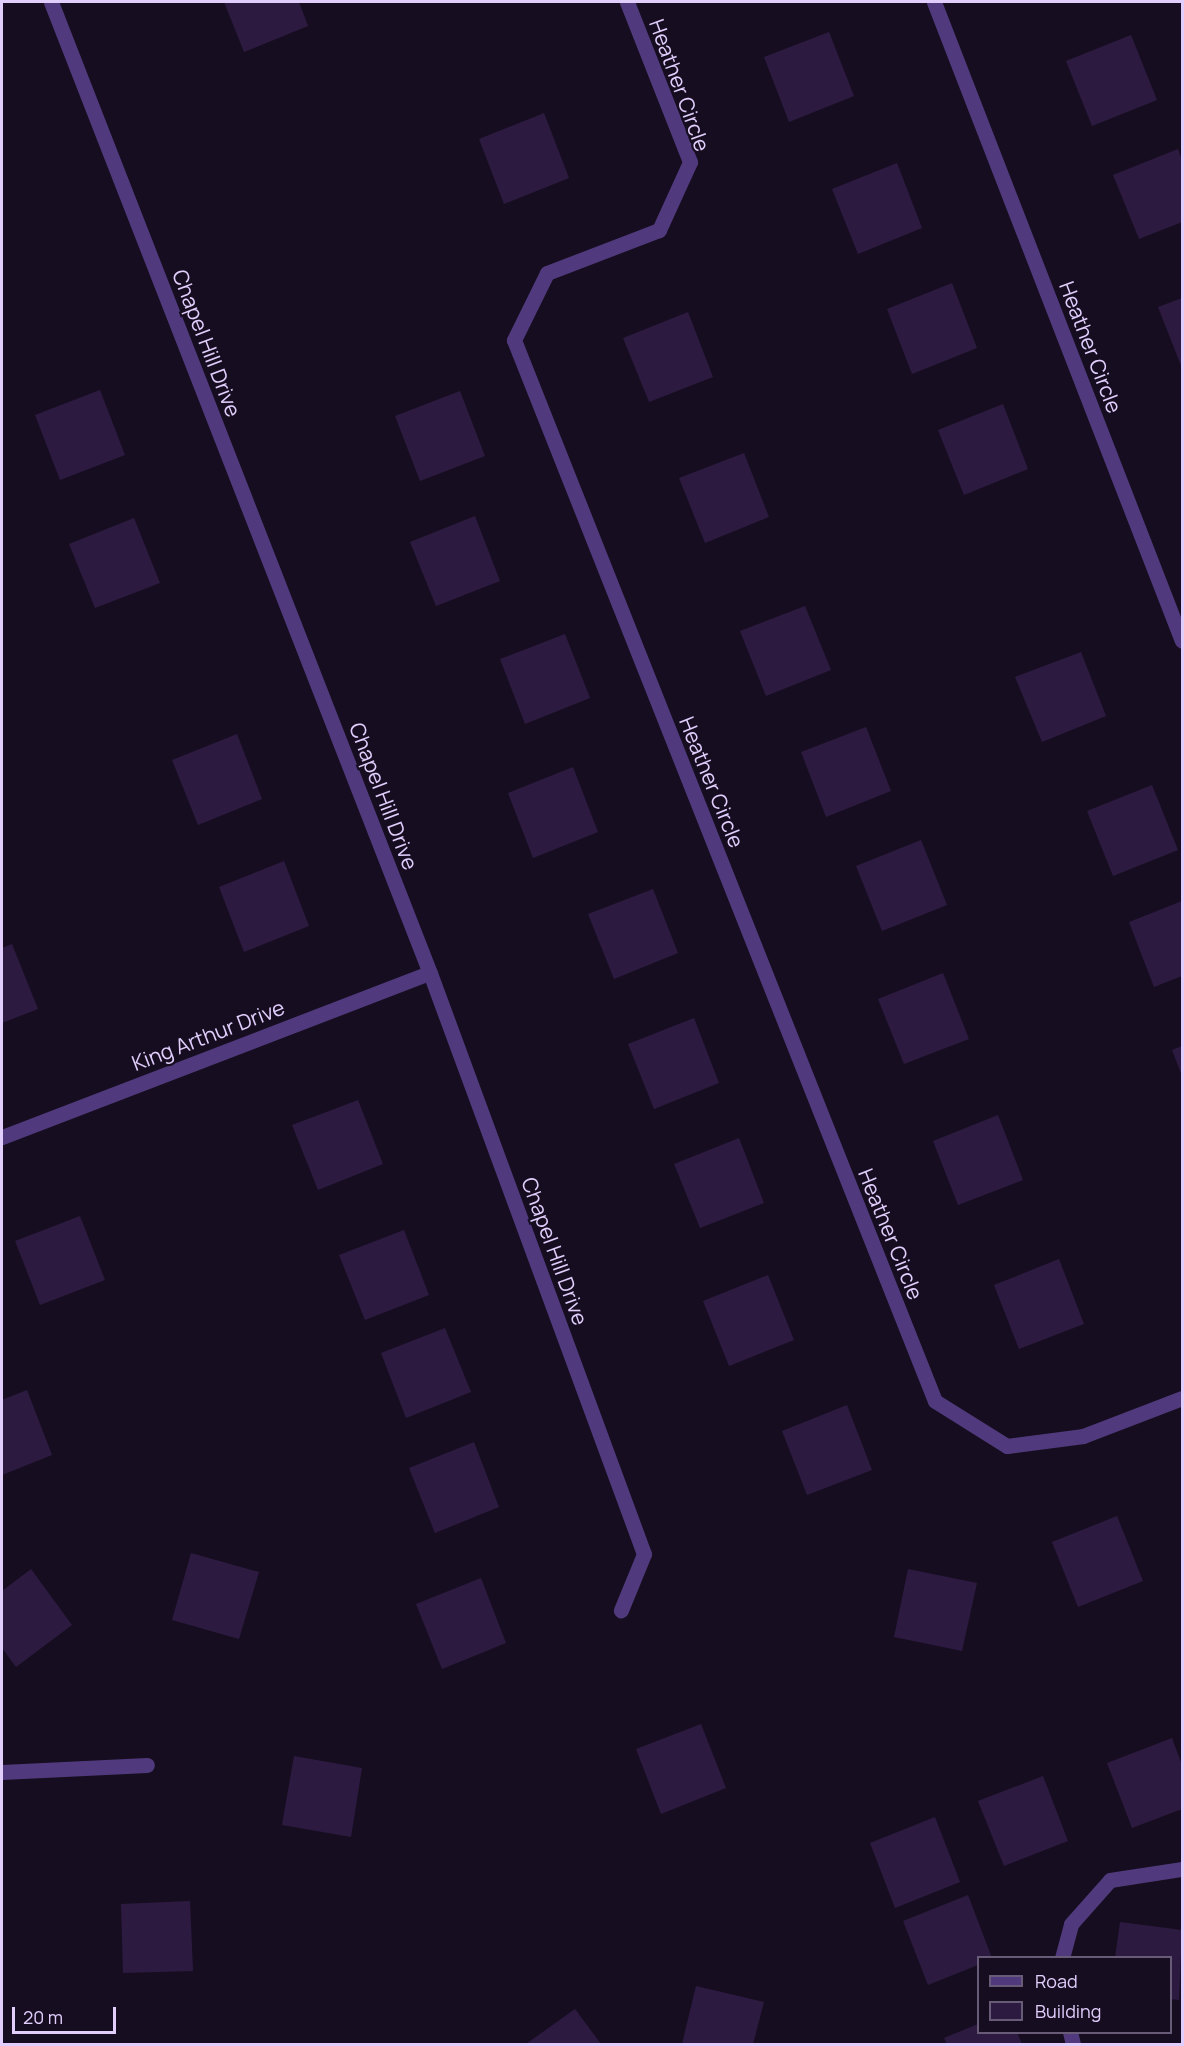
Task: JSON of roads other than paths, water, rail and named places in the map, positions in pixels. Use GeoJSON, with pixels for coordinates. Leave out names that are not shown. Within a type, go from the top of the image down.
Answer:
{"type":"FeatureCollection","features":[{"type":"Feature","properties":{"kind":"street","name":"Chapel Hill Drive"},"geometry":{"type":"LineString","coordinates":[[51,2],[430,973],[644,1554],[621,1610]]}},
{"type":"Feature","properties":{"kind":"street","name":"Heather Circle"},"geometry":{"type":"LineString","coordinates":[[627,2],[690,162],[659,230],[547,273],[514,340],[935,1401],[1007,1446],[1083,1436],[1182,1398]]}},
{"type":"Feature","properties":{"kind":"street","name":"Heather Circle"},"geometry":{"type":"LineString","coordinates":[[934,2],[1182,641]]}},
{"type":"Feature","properties":{"kind":"street","name":"King Arthur Drive"},"geometry":{"type":"LineString","coordinates":[[2,1137],[430,973]]}},
{"type":"Feature","properties":{"kind":"street"},"geometry":{"type":"LineString","coordinates":[[2,1772],[147,1765]]}},
{"type":"Feature","properties":{"kind":"street"},"geometry":{"type":"LineString","coordinates":[[1063,1956],[1071,1924],[1110,1880],[1182,1869]]}}]}
